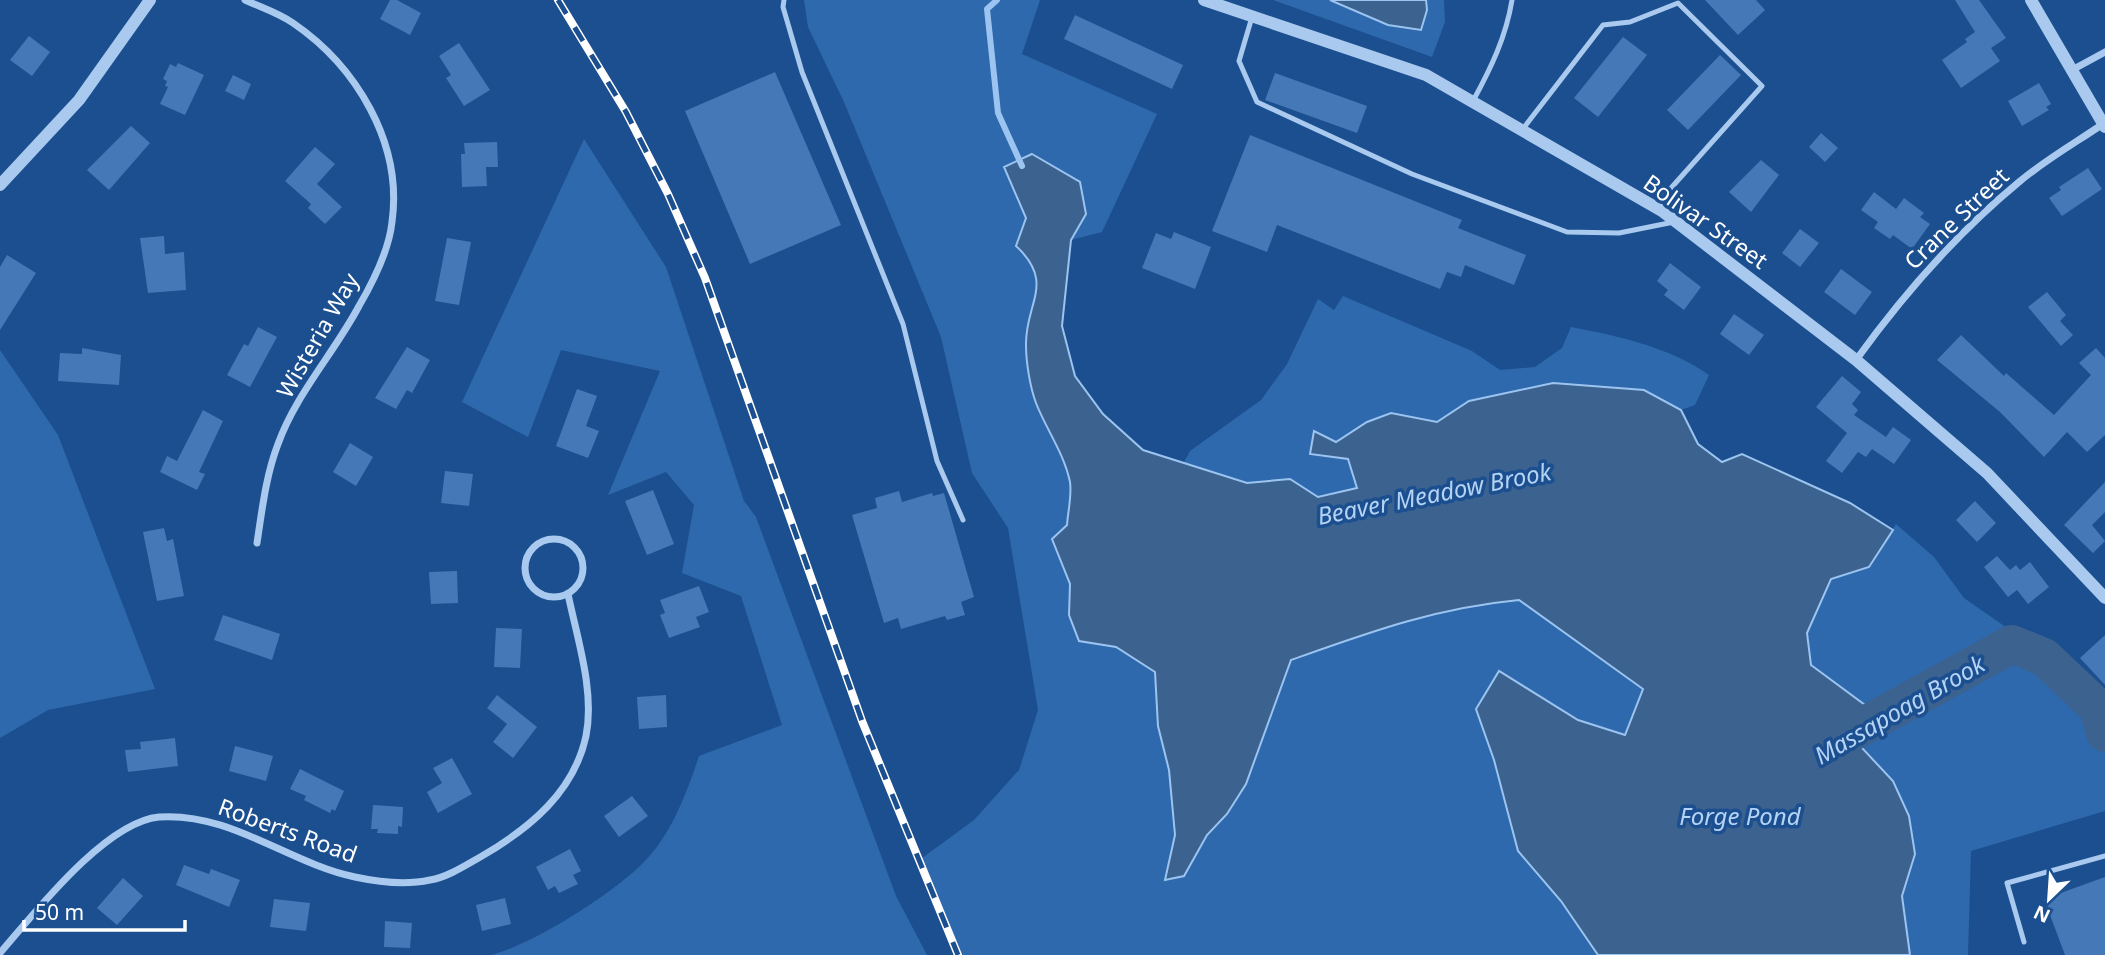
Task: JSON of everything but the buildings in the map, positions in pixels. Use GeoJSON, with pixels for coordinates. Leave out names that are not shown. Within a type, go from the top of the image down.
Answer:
{"type":"FeatureCollection","features":[{"type":"Feature","properties":{"kind":"street"},"geometry":{"type":"LineString","coordinates":[[0,185],[79,100],[150,0]]}},
{"type":"Feature","properties":{"kind":"street","name":"Wisteria Way"},"geometry":{"type":"LineString","coordinates":[[245,0],[292,22],[334,57],[358,86],[366,96],[381,134],[392,179],[392,223],[380,261],[359,306],[306,388],[278,442],[257,543]]}},
{"type":"Feature","properties":{"kind":"street","name":"Bolivar Street"},"geometry":{"type":"LineString","coordinates":[[1204,0],[1426,75],[1655,206],[1856,360],[1987,473],[2105,598]]}},
{"type":"Feature","properties":{"kind":"street"},"geometry":{"type":"LineString","coordinates":[[2031,0],[2104,125]]}},
{"type":"Feature","properties":{"kind":"street"},"geometry":{"type":"LineString","coordinates":[[2072,70],[2105,52]]}},
{"type":"Feature","properties":{"kind":"street","name":"Crane Street"},"geometry":{"type":"LineString","coordinates":[[1856,360],[1917,282],[1971,224],[2021,180],[2104,125]]}},
{"type":"Feature","properties":{"kind":"street"},"geometry":{"type":"LineString","coordinates":[[558,538],[567,541],[580,554],[583,562],[581,581],[568,594],[548,597],[538,593],[526,578],[526,557],[539,542],[558,538]]}},
{"type":"Feature","properties":{"kind":"street","name":"Roberts Road"},"geometry":{"type":"LineString","coordinates":[[0,953],[75,868],[132,827],[157,817],[205,819],[355,877],[391,882],[430,880],[458,870],[515,837],[550,806],[580,761],[587,733],[587,693],[568,594]]}},
{"type":"Feature","properties":{"kind":"lane"},"geometry":{"type":"LineString","coordinates":[[784,0],[783,6],[802,72],[903,324],[937,461],[962,520]]}},
{"type":"Feature","properties":{"kind":"lane"},"geometry":{"type":"LineString","coordinates":[[1473,101],[1493,64],[1508,22],[1512,0]]}},
{"type":"Feature","properties":{"kind":"lane"},"geometry":{"type":"LineString","coordinates":[[1522,130],[1603,25],[1630,22],[1678,3],[1762,86],[1655,206]]}},
{"type":"Feature","properties":{"kind":"lane"},"geometry":{"type":"LineString","coordinates":[[1253,16],[1239,61],[1256,102],[1412,174],[1567,232],[1619,233],[1677,221]]}},
{"type":"Feature","properties":{"kind":"lane"},"geometry":{"type":"LineString","coordinates":[[2024,942],[2007,883],[2105,856]]}},
{"type":"Feature","properties":{"kind":"shaded area"},"geometry":{"type":"Polygon","coordinates":[[[804,0],[1040,0],[1022,54],[1157,114],[1102,232],[1071,240],[1086,214],[1004,167],[1026,218],[1016,246],[1029,258],[1036,271],[1035,304],[1026,343],[1071,483],[1067,525],[1053,540],[1070,584],[1069,615],[1079,641],[1116,647],[1155,672],[1158,726],[1169,770],[1175,835],[1165,879],[1184,876],[1207,835],[1227,814],[1246,784],[1291,660],[1376,630],[1430,615],[1519,600],[1643,689],[1626,735],[1578,720],[1499,671],[1494,760],[1518,851],[1561,901],[1598,955],[958,955],[918,861],[974,820],[1019,770],[1038,710],[1008,528],[972,473],[941,337],[844,102],[808,27],[804,0]]]}},
{"type":"Feature","properties":{"kind":"shaded area"},"geometry":{"type":"Polygon","coordinates":[[[1273,0],[1444,0],[1445,22],[1432,57],[1273,0]]]}},
{"type":"Feature","properties":{"kind":"shaded area"},"geometry":{"type":"Polygon","coordinates":[[[584,139],[666,267],[744,501],[756,517],[896,896],[927,955],[491,955],[529,940],[572,916],[614,888],[645,861],[671,825],[699,756],[782,725],[741,596],[682,573],[694,505],[666,472],[608,495],[660,371],[561,350],[528,437],[462,402],[584,139]]]}},
{"type":"Feature","properties":{"kind":"shaded area"},"geometry":{"type":"Polygon","coordinates":[[[1343,296],[1472,351],[1500,370],[1535,367],[1562,348],[1571,327],[1661,350],[1709,375],[1695,405],[1681,410],[1644,390],[1553,383],[1469,401],[1437,422],[1391,413],[1367,422],[1336,442],[1349,459],[1357,488],[1318,497],[1290,479],[1248,483],[1183,464],[1190,451],[1261,400],[1287,364],[1318,299],[1334,310],[1343,296]]]}},
{"type":"Feature","properties":{"kind":"shaded area"},"geometry":{"type":"Polygon","coordinates":[[[0,350],[58,435],[155,689],[48,710],[0,738],[0,350]]]}},
{"type":"Feature","properties":{"kind":"shaded area"},"geometry":{"type":"Polygon","coordinates":[[[1896,524],[1934,557],[1964,598],[2023,639],[2063,660],[2105,712],[2105,811],[1971,851],[1968,955],[1910,955],[1902,896],[1915,854],[1893,781],[1862,748],[1865,705],[1811,665],[1807,634],[1831,579],[1869,567],[1896,524]]]}},
{"type":"Feature","properties":{"kind":"water"},"geometry":{"type":"Polygon","coordinates":[[[1330,0],[1426,0],[1427,10],[1421,30],[1388,25],[1330,0]]]}},
{"type":"Feature","properties":{"kind":"water","name":"Forge Pond"},"geometry":{"type":"Polygon","coordinates":[[[1032,154],[1080,182],[1086,214],[1071,240],[1062,326],[1075,376],[1103,414],[1143,450],[1247,483],[1290,479],[1318,497],[1357,488],[1348,459],[1310,454],[1314,431],[1336,442],[1367,422],[1391,413],[1437,422],[1469,401],[1553,383],[1644,390],[1681,410],[1698,444],[1722,462],[1742,454],[1850,503],[1893,530],[1869,567],[1831,579],[1807,633],[1811,665],[1865,705],[1862,748],[1893,781],[1909,816],[1915,854],[1902,896],[1910,955],[1598,955],[1561,901],[1518,851],[1494,760],[1476,709],[1499,671],[1578,720],[1625,735],[1643,689],[1519,600],[1431,615],[1291,660],[1246,784],[1227,814],[1207,835],[1184,876],[1165,880],[1175,835],[1169,770],[1158,726],[1155,672],[1116,647],[1079,641],[1069,615],[1070,584],[1052,539],[1067,525],[1070,482],[1064,461],[1036,403],[1030,382],[1026,352],[1027,330],[1036,283],[1028,259],[1016,246],[1026,218],[1004,167],[1032,154]]]}},
{"type":"Feature","properties":{"kind":"waterway","name":"Beaver Meadow Brook"},"geometry":{"type":"LineString","coordinates":[[997,0],[987,9],[998,113],[1022,166]]}},
{"type":"Feature","properties":{"kind":"waterway","name":"Massapoag Brook"},"geometry":{"type":"LineString","coordinates":[[1820,750],[2012,644],[2044,657],[2098,708],[2105,733]]}},
{"type":"Feature","properties":{"kind":"railway"},"geometry":{"type":"LineString","coordinates":[[558,0],[626,112],[668,194],[705,278],[862,721],[958,955]]}}]}
